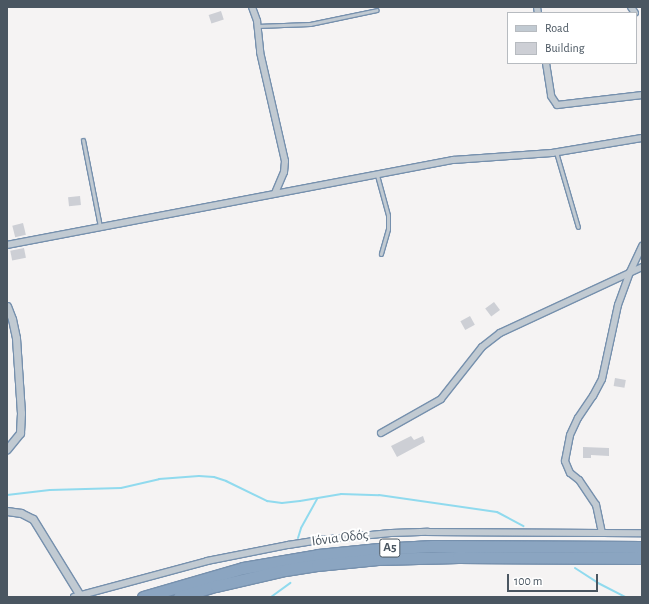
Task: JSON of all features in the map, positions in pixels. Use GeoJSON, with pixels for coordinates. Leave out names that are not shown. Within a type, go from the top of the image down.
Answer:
{"type":"FeatureCollection","features":[{"type":"Feature","properties":{"kind":"highway","name":"Ιόνια Οδός"},"geometry":{"type":"LineString","coordinates":[[143,597],[243,568],[318,555],[364,550],[432,546],[642,547]]}},
{"type":"Feature","properties":{"kind":"highway","name":"Ιόνια Οδός"},"geometry":{"type":"LineString","coordinates":[[179,597],[216,586],[285,570],[317,565],[378,559],[440,557],[642,558]]}},
{"type":"Feature","properties":{"kind":"street"},"geometry":{"type":"LineString","coordinates":[[252,7],[257,26],[260,52],[285,161],[284,172],[276,193]]}},
{"type":"Feature","properties":{"kind":"street"},"geometry":{"type":"LineString","coordinates":[[546,64],[551,96],[557,105],[642,95]]}},
{"type":"Feature","properties":{"kind":"street"},"geometry":{"type":"LineString","coordinates":[[7,245],[453,160],[556,152],[642,138]]}},
{"type":"Feature","properties":{"kind":"street"},"geometry":{"type":"LineString","coordinates":[[602,533],[596,505],[579,480],[570,473],[565,461],[570,435],[578,418],[594,396],[602,379],[618,305],[630,272],[642,246]]}},
{"type":"Feature","properties":{"kind":"street"},"geometry":{"type":"LineString","coordinates":[[381,433],[441,398],[482,347],[500,333],[642,267]]}},
{"type":"Feature","properties":{"kind":"street"},"geometry":{"type":"LineString","coordinates":[[7,306],[12,319],[16,338],[22,413],[20,434],[7,449]]}},
{"type":"Feature","properties":{"kind":"street"},"geometry":{"type":"LineString","coordinates":[[7,511],[21,513],[33,519],[78,596],[207,561],[320,540],[391,533],[428,532],[642,533]]}},
{"type":"Feature","properties":{"kind":"lane"},"geometry":{"type":"LineString","coordinates":[[257,26],[310,24],[377,10]]}},
{"type":"Feature","properties":{"kind":"lane"},"geometry":{"type":"LineString","coordinates":[[83,140],[100,228]]}},
{"type":"Feature","properties":{"kind":"lane"},"geometry":{"type":"LineString","coordinates":[[556,152],[578,227]]}},
{"type":"Feature","properties":{"kind":"lane"},"geometry":{"type":"LineString","coordinates":[[376,175],[388,214],[388,229],[381,254]]}},
{"type":"Feature","properties":{"kind":"building"},"geometry":{"type":"Polygon","coordinates":[[[221,11],[224,20],[211,24],[209,15],[221,11]]]}},
{"type":"Feature","properties":{"kind":"building"},"geometry":{"type":"Polygon","coordinates":[[[80,196],[81,205],[69,206],[68,197],[80,196]]]}},
{"type":"Feature","properties":{"kind":"building"},"geometry":{"type":"Polygon","coordinates":[[[23,223],[26,235],[15,237],[12,226],[23,223]]]}},
{"type":"Feature","properties":{"kind":"building"},"geometry":{"type":"Polygon","coordinates":[[[24,248],[26,258],[12,260],[10,251],[24,248]]]}},
{"type":"Feature","properties":{"kind":"building"},"geometry":{"type":"Polygon","coordinates":[[[494,302],[500,310],[491,317],[485,309],[494,302]]]}},
{"type":"Feature","properties":{"kind":"building"},"geometry":{"type":"Polygon","coordinates":[[[470,316],[475,325],[465,330],[460,321],[470,316]]]}},
{"type":"Feature","properties":{"kind":"building"},"geometry":{"type":"Polygon","coordinates":[[[615,378],[626,380],[624,388],[614,386],[615,378]]]}},
{"type":"Feature","properties":{"kind":"building"},"geometry":{"type":"Polygon","coordinates":[[[411,436],[414,440],[423,436],[425,442],[397,457],[391,446],[411,436]]]}},
{"type":"Feature","properties":{"kind":"building"},"geometry":{"type":"Polygon","coordinates":[[[583,447],[609,448],[609,456],[591,455],[591,458],[583,458],[583,447]]]}},
{"type":"Feature","properties":{"kind":"waterway"},"geometry":{"type":"LineString","coordinates":[[7,495],[50,490],[121,488],[159,479],[199,476],[214,477],[226,481],[267,501],[282,503],[341,494],[379,495],[497,512],[523,526]]}},
{"type":"Feature","properties":{"kind":"waterway"},"geometry":{"type":"LineString","coordinates":[[298,538],[301,528],[317,499]]}},
{"type":"Feature","properties":{"kind":"waterway"},"geometry":{"type":"LineString","coordinates":[[575,568],[598,583],[626,597]]}},
{"type":"Feature","properties":{"kind":"waterway"},"geometry":{"type":"LineString","coordinates":[[271,597],[290,583]]}}]}
